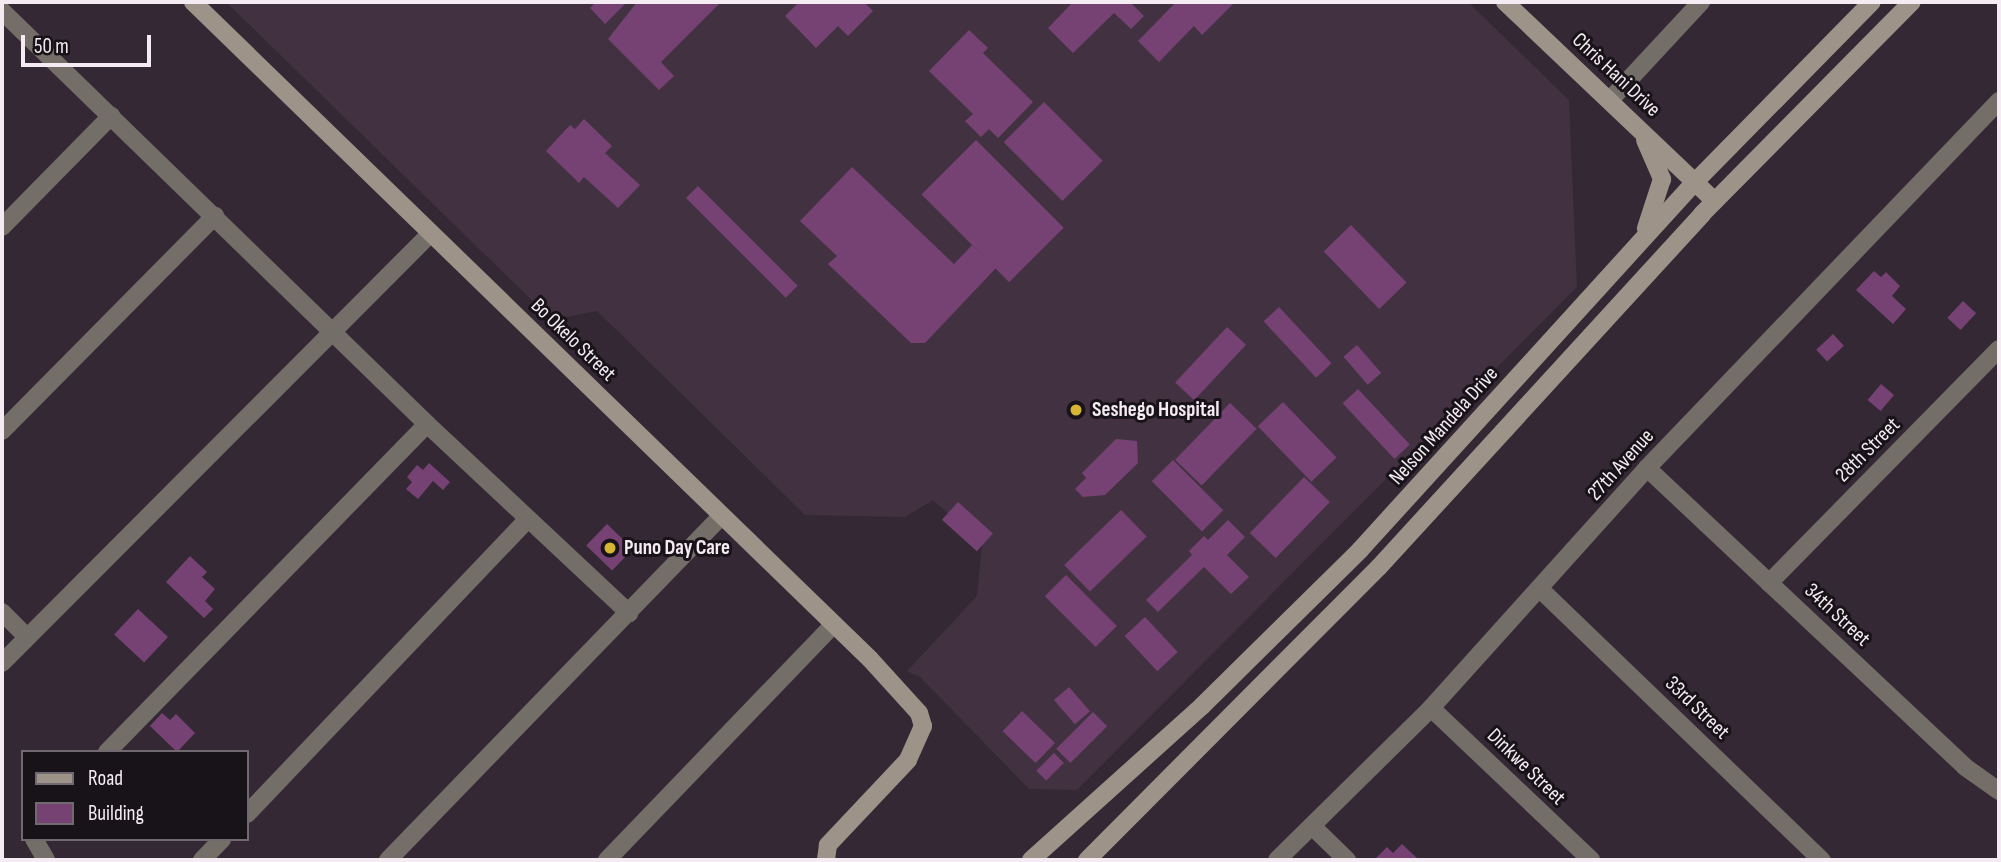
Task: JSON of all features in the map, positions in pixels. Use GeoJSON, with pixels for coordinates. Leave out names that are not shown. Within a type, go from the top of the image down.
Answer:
{"type":"FeatureCollection","features":[{"type":"Feature","properties":{"kind":"main road","name":"Bo Okelo Street"},"geometry":{"type":"LineString","coordinates":[[193,2],[834,624],[919,713],[923,726],[908,760],[828,845],[826,860]]}},
{"type":"Feature","properties":{"kind":"main road","name":"Chris Hani Drive"},"geometry":{"type":"LineString","coordinates":[[1505,2],[1632,119],[1715,201]]}},
{"type":"Feature","properties":{"kind":"main road","name":"Nelson Mandela Drive"},"geometry":{"type":"LineString","coordinates":[[1031,860],[1202,706],[1360,550],[1695,182],[1872,2]]}},
{"type":"Feature","properties":{"kind":"main road"},"geometry":{"type":"LineString","coordinates":[[1087,860],[1379,567],[1715,201],[1912,2]]}},
{"type":"Feature","properties":{"kind":"main road"},"geometry":{"type":"LineString","coordinates":[[1632,119],[1657,162],[1661,179],[1641,241]]}},
{"type":"Feature","properties":{"kind":"street"},"geometry":{"type":"LineString","coordinates":[[1610,100],[1701,2]]}},
{"type":"Feature","properties":{"kind":"street"},"geometry":{"type":"LineString","coordinates":[[5,22],[111,116],[427,424],[629,613]]}},
{"type":"Feature","properties":{"kind":"street","name":"27th Avenue"},"geometry":{"type":"LineString","coordinates":[[1277,860],[1431,708],[1647,468],[1999,101]]}},
{"type":"Feature","properties":{"kind":"street"},"geometry":{"type":"LineString","coordinates":[[2,227],[111,116]]}},
{"type":"Feature","properties":{"kind":"street"},"geometry":{"type":"LineString","coordinates":[[2,430],[215,216]]}},
{"type":"Feature","properties":{"kind":"street"},"geometry":{"type":"LineString","coordinates":[[2,663],[430,233]]}},
{"type":"Feature","properties":{"kind":"street","name":"28th Street"},"geometry":{"type":"LineString","coordinates":[[1769,583],[1999,349]]}},
{"type":"Feature","properties":{"kind":"street"},"geometry":{"type":"LineString","coordinates":[[109,750],[427,424]]}},
{"type":"Feature","properties":{"kind":"street","name":"34th Street"},"geometry":{"type":"LineString","coordinates":[[1647,468],[1965,767],[1999,791]]}},
{"type":"Feature","properties":{"kind":"street"},"geometry":{"type":"LineString","coordinates":[[388,860],[721,516]]}},
{"type":"Feature","properties":{"kind":"street"},"geometry":{"type":"LineString","coordinates":[[248,813],[528,519]]}},
{"type":"Feature","properties":{"kind":"street","name":"33rd Street"},"geometry":{"type":"LineString","coordinates":[[1540,589],[1822,860]]}},
{"type":"Feature","properties":{"kind":"street"},"geometry":{"type":"LineString","coordinates":[[2,612],[27,637]]}},
{"type":"Feature","properties":{"kind":"street"},"geometry":{"type":"LineString","coordinates":[[607,860],[834,624]]}},
{"type":"Feature","properties":{"kind":"street","name":"Dinkwe Street"},"geometry":{"type":"LineString","coordinates":[[1431,708],[1591,860]]}},
{"type":"Feature","properties":{"kind":"street"},"geometry":{"type":"LineString","coordinates":[[1312,826],[1347,860]]}},
{"type":"Feature","properties":{"kind":"street"},"geometry":{"type":"LineString","coordinates":[[35,841],[46,860]]}},
{"type":"Feature","properties":{"kind":"street"},"geometry":{"type":"LineString","coordinates":[[202,860],[220,841]]}},
{"type":"Feature","properties":{"kind":"shaded area","name":"Seshego Hospital"},"geometry":{"type":"Polygon","coordinates":[[[226,2],[1468,2],[1569,100],[1577,287],[1077,790],[1029,789],[920,677],[907,671],[977,596],[982,545],[933,500],[905,517],[805,515],[597,311],[552,320],[226,2]]]}},
{"type":"Feature","properties":{"kind":"building"},"geometry":{"type":"Polygon","coordinates":[[[596,2],[627,2],[605,24],[590,8],[596,2]]]}},
{"type":"Feature","properties":{"kind":"building"},"geometry":{"type":"Polygon","coordinates":[[[637,2],[721,2],[661,62],[674,76],[659,90],[608,39],[637,2]]]}},
{"type":"Feature","properties":{"kind":"building"},"geometry":{"type":"Polygon","coordinates":[[[799,2],[864,2],[873,11],[848,36],[838,26],[816,48],[785,16],[799,2]]]}},
{"type":"Feature","properties":{"kind":"building"},"geometry":{"type":"Polygon","coordinates":[[[1073,2],[1130,2],[1144,16],[1131,29],[1114,13],[1073,53],[1048,28],[1073,2]]]}},
{"type":"Feature","properties":{"kind":"building"},"geometry":{"type":"Polygon","coordinates":[[[1176,2],[1235,2],[1202,35],[1194,26],[1159,62],[1138,41],[1176,2]]]}},
{"type":"Feature","properties":{"kind":"building"},"geometry":{"type":"Polygon","coordinates":[[[969,30],[988,48],[983,53],[1033,102],[998,138],[989,129],[981,137],[965,121],[973,114],[929,71],[969,30]]]}},
{"type":"Feature","properties":{"kind":"building"},"geometry":{"type":"Polygon","coordinates":[[[1044,102],[1103,161],[1062,201],[1004,142],[1044,102]]]}},
{"type":"Feature","properties":{"kind":"building"},"geometry":{"type":"Polygon","coordinates":[[[584,119],[612,146],[605,153],[640,185],[618,208],[584,177],[579,183],[546,151],[570,125],[575,129],[584,119]]]}},
{"type":"Feature","properties":{"kind":"building"},"geometry":{"type":"Polygon","coordinates":[[[976,140],[1064,228],[1009,282],[922,194],[976,140]]]}},
{"type":"Feature","properties":{"kind":"building"},"geometry":{"type":"Polygon","coordinates":[[[852,167],[954,264],[972,245],[996,268],[925,343],[911,343],[828,264],[837,256],[800,221],[852,167]]]}},
{"type":"Feature","properties":{"kind":"building"},"geometry":{"type":"Polygon","coordinates":[[[698,186],[798,286],[786,298],[686,198],[698,186]]]}},
{"type":"Feature","properties":{"kind":"building"},"geometry":{"type":"Polygon","coordinates":[[[1351,225],[1407,283],[1379,309],[1324,251],[1351,225]]]}},
{"type":"Feature","properties":{"kind":"building"},"geometry":{"type":"Polygon","coordinates":[[[1874,271],[1881,277],[1886,272],[1900,286],[1892,296],[1906,309],[1893,324],[1856,290],[1874,271]]]}},
{"type":"Feature","properties":{"kind":"building"},"geometry":{"type":"Polygon","coordinates":[[[1963,301],[1976,313],[1960,330],[1947,318],[1963,301]]]}},
{"type":"Feature","properties":{"kind":"building"},"geometry":{"type":"Polygon","coordinates":[[[1279,307],[1332,363],[1316,378],[1264,321],[1279,307]]]}},
{"type":"Feature","properties":{"kind":"building"},"geometry":{"type":"Polygon","coordinates":[[[1227,327],[1246,345],[1194,400],[1175,383],[1227,327]]]}},
{"type":"Feature","properties":{"kind":"building"},"geometry":{"type":"Polygon","coordinates":[[[1833,334],[1844,346],[1827,361],[1816,350],[1833,334]]]}},
{"type":"Feature","properties":{"kind":"building"},"geometry":{"type":"Polygon","coordinates":[[[1357,345],[1381,373],[1368,385],[1343,357],[1357,345]]]}},
{"type":"Feature","properties":{"kind":"building"},"geometry":{"type":"Polygon","coordinates":[[[1881,384],[1894,395],[1881,411],[1868,400],[1881,384]]]}},
{"type":"Feature","properties":{"kind":"building"},"geometry":{"type":"Polygon","coordinates":[[[1358,389],[1410,445],[1394,459],[1343,403],[1358,389]]]}},
{"type":"Feature","properties":{"kind":"building"},"geometry":{"type":"Polygon","coordinates":[[[1283,402],[1336,457],[1311,482],[1258,426],[1283,402]]]}},
{"type":"Feature","properties":{"kind":"building"},"geometry":{"type":"Polygon","coordinates":[[[1230,403],[1257,429],[1202,486],[1175,460],[1230,403]]]}},
{"type":"Feature","properties":{"kind":"building"},"geometry":{"type":"Polygon","coordinates":[[[1116,439],[1137,441],[1138,463],[1105,495],[1083,497],[1075,489],[1086,478],[1082,473],[1116,439]]]}},
{"type":"Feature","properties":{"kind":"building"},"geometry":{"type":"Polygon","coordinates":[[[1173,460],[1223,510],[1202,531],[1152,481],[1173,460]]]}},
{"type":"Feature","properties":{"kind":"building"},"geometry":{"type":"Polygon","coordinates":[[[429,463],[450,482],[443,490],[433,481],[418,499],[406,489],[412,482],[407,477],[417,465],[423,470],[429,463]]]}},
{"type":"Feature","properties":{"kind":"building"},"geometry":{"type":"Polygon","coordinates":[[[1304,477],[1330,502],[1276,558],[1250,533],[1304,477]]]}},
{"type":"Feature","properties":{"kind":"building"},"geometry":{"type":"Polygon","coordinates":[[[958,502],[993,533],[977,551],[942,520],[958,502]]]}},
{"type":"Feature","properties":{"kind":"building"},"geometry":{"type":"Polygon","coordinates":[[[1121,510],[1147,537],[1090,591],[1064,565],[1121,510]]]}},
{"type":"Feature","properties":{"kind":"building"},"geometry":{"type":"Polygon","coordinates":[[[1228,520],[1245,537],[1227,555],[1249,577],[1231,594],[1204,567],[1158,612],[1146,600],[1192,555],[1189,551],[1204,536],[1208,540],[1228,520]]]}},
{"type":"Feature","properties":{"kind":"building","name":"Puno Day Care"},"geometry":{"type":"Polygon","coordinates":[[[607,524],[633,549],[612,571],[586,546],[607,524]]]}},
{"type":"Feature","properties":{"kind":"building"},"geometry":{"type":"Polygon","coordinates":[[[190,556],[207,572],[202,577],[215,589],[205,601],[213,609],[204,618],[166,582],[190,556]]]}},
{"type":"Feature","properties":{"kind":"building"},"geometry":{"type":"Polygon","coordinates":[[[1066,575],[1117,626],[1096,647],[1045,596],[1066,575]]]}},
{"type":"Feature","properties":{"kind":"building"},"geometry":{"type":"Polygon","coordinates":[[[138,609],[168,637],[144,663],[114,635],[138,609]]]}},
{"type":"Feature","properties":{"kind":"building"},"geometry":{"type":"Polygon","coordinates":[[[1145,617],[1178,652],[1157,671],[1125,636],[1145,617]]]}},
{"type":"Feature","properties":{"kind":"building"},"geometry":{"type":"Polygon","coordinates":[[[1069,687],[1090,711],[1075,724],[1054,700],[1069,687]]]}},
{"type":"Feature","properties":{"kind":"building"},"geometry":{"type":"Polygon","coordinates":[[[1022,711],[1055,743],[1036,763],[1003,731],[1022,711]]]}},
{"type":"Feature","properties":{"kind":"building"},"geometry":{"type":"Polygon","coordinates":[[[1093,712],[1107,726],[1070,763],[1056,749],[1093,712]]]}},
{"type":"Feature","properties":{"kind":"building"},"geometry":{"type":"Polygon","coordinates":[[[162,713],[170,720],[176,714],[195,733],[179,750],[175,750],[150,726],[162,713]]]}},
{"type":"Feature","properties":{"kind":"building"},"geometry":{"type":"Polygon","coordinates":[[[1054,753],[1064,763],[1046,781],[1036,771],[1054,753]]]}},
{"type":"Feature","properties":{"kind":"building"},"geometry":{"type":"Polygon","coordinates":[[[1402,844],[1419,860],[1374,860],[1387,847],[1393,853],[1402,844]]]}},
{"type":"Feature","properties":{"kind":"place","name":"Seshego Hospital"},"geometry":{"type":"Point","coordinates":[1076,410]}},
{"type":"Feature","properties":{"kind":"place","name":"Puno Day Care"},"geometry":{"type":"Point","coordinates":[610,548]}}]}
